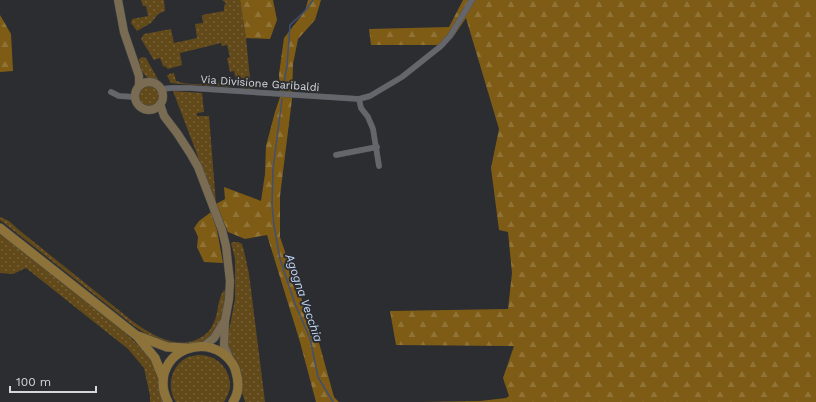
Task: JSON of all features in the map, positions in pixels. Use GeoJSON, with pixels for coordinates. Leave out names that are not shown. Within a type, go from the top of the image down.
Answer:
{"type":"FeatureCollection","features":[{"type":"Feature","properties":{"kind":"main road"},"geometry":{"type":"LineString","coordinates":[[0,228],[137,336],[155,358],[163,378],[164,392],[168,402]]}},
{"type":"Feature","properties":{"kind":"main road"},"geometry":{"type":"LineString","coordinates":[[137,336],[167,347],[189,348]]}},
{"type":"Feature","properties":{"kind":"main road"},"geometry":{"type":"LineString","coordinates":[[163,378],[166,368],[172,359],[180,352],[196,346],[214,348],[223,353],[230,360],[235,369],[238,379],[238,389],[242,402]]}},
{"type":"Feature","properties":{"kind":"main road"},"geometry":{"type":"LineString","coordinates":[[233,402],[238,389]]}},
{"type":"Feature","properties":{"kind":"street"},"geometry":{"type":"LineString","coordinates":[[118,0],[124,32],[139,76],[139,86],[135,97],[136,102],[139,106],[146,110],[151,110],[164,116]]}},
{"type":"Feature","properties":{"kind":"street"},"geometry":{"type":"LineString","coordinates":[[379,166],[373,129],[368,117],[361,108],[359,99],[370,96],[402,78],[441,46],[450,36],[472,0]]}},
{"type":"Feature","properties":{"kind":"street"},"geometry":{"type":"LineString","coordinates":[[134,60],[142,76],[161,89],[162,97],[160,104],[151,110]]}},
{"type":"Feature","properties":{"kind":"street"},"geometry":{"type":"LineString","coordinates":[[139,86],[150,82]]}},
{"type":"Feature","properties":{"kind":"street","name":"Via Divisione Garibaldi"},"geometry":{"type":"LineString","coordinates":[[161,89],[190,88],[359,99]]}},
{"type":"Feature","properties":{"kind":"street"},"geometry":{"type":"LineString","coordinates":[[110,92],[119,96],[135,97]]}},
{"type":"Feature","properties":{"kind":"street"},"geometry":{"type":"LineString","coordinates":[[160,104],[164,116],[182,139],[198,167],[222,230],[226,246],[230,281],[229,299],[224,321],[224,346],[230,360]]}},
{"type":"Feature","properties":{"kind":"street"},"geometry":{"type":"LineString","coordinates":[[336,155],[377,147]]}},
{"type":"Feature","properties":{"kind":"street"},"geometry":{"type":"LineString","coordinates":[[204,346],[214,338],[224,321]]}},
{"type":"Feature","properties":{"kind":"street"},"geometry":{"type":"LineString","coordinates":[[164,392],[164,402]]}},
{"type":"Feature","properties":{"kind":"shaded area"},"geometry":{"type":"Polygon","coordinates":[[[141,0],[164,0],[165,11],[158,14],[151,23],[137,31],[131,23],[132,19],[148,16],[146,6],[143,6],[141,0]]]}},
{"type":"Feature","properties":{"kind":"shaded area"},"geometry":{"type":"Polygon","coordinates":[[[222,0],[240,0],[246,38],[251,89],[238,87],[234,71],[230,72],[227,58],[230,57],[227,45],[222,46],[221,43],[180,53],[182,65],[168,69],[163,66],[160,58],[154,60],[141,39],[144,34],[171,29],[174,43],[197,38],[195,24],[203,23],[202,15],[224,11],[224,6],[226,3],[222,0]]]}},
{"type":"Feature","properties":{"kind":"shaded area"},"geometry":{"type":"Polygon","coordinates":[[[142,57],[146,58],[160,83],[151,80],[143,73],[139,62],[139,59],[142,57]]]}},
{"type":"Feature","properties":{"kind":"shaded area"},"geometry":{"type":"Polygon","coordinates":[[[174,73],[176,81],[182,83],[202,84],[229,82],[231,87],[171,83],[167,76],[174,73]]]}},
{"type":"Feature","properties":{"kind":"shaded area"},"geometry":{"type":"Polygon","coordinates":[[[149,86],[156,89],[159,96],[156,103],[149,106],[142,103],[139,96],[142,89],[149,86]]]}},
{"type":"Feature","properties":{"kind":"shaded area"},"geometry":{"type":"Polygon","coordinates":[[[173,91],[202,93],[204,112],[197,113],[197,116],[209,116],[216,204],[173,91]]]}},
{"type":"Feature","properties":{"kind":"shaded area"},"geometry":{"type":"Polygon","coordinates":[[[0,217],[9,221],[131,320],[155,335],[173,342],[182,343],[191,342],[200,338],[208,332],[213,325],[220,298],[224,290],[226,292],[222,319],[214,333],[207,340],[197,344],[178,346],[155,340],[134,326],[0,220],[0,217]]]}},
{"type":"Feature","properties":{"kind":"shaded area"},"geometry":{"type":"Polygon","coordinates":[[[0,234],[115,324],[133,340],[148,356],[157,371],[163,402],[150,402],[144,368],[128,349],[26,268],[13,274],[0,273],[0,234]]]}},
{"type":"Feature","properties":{"kind":"shaded area"},"geometry":{"type":"Polygon","coordinates":[[[231,243],[242,244],[249,274],[265,402],[245,402],[228,346],[228,336],[235,299],[235,259],[231,243]]]}},
{"type":"Feature","properties":{"kind":"shaded area"},"geometry":{"type":"Polygon","coordinates":[[[198,355],[217,360],[227,372],[230,387],[224,402],[176,402],[171,390],[174,371],[182,361],[188,357],[198,355]]]}},
{"type":"Feature","properties":{"kind":"green space"},"geometry":{"type":"Polygon","coordinates":[[[240,0],[273,0],[277,20],[270,39],[246,38],[240,0]]]}},
{"type":"Feature","properties":{"kind":"green space"},"geometry":{"type":"Polygon","coordinates":[[[308,0],[321,0],[315,20],[298,39],[293,64],[292,99],[280,196],[280,237],[299,293],[316,332],[334,397],[339,402],[316,402],[300,342],[267,235],[245,239],[228,232],[216,204],[225,199],[224,187],[261,201],[265,174],[266,146],[280,97],[279,74],[284,38],[305,11],[308,0]]]}},
{"type":"Feature","properties":{"kind":"green space"},"geometry":{"type":"Polygon","coordinates":[[[463,0],[816,0],[816,402],[422,402],[480,401],[506,398],[509,396],[503,378],[514,346],[396,345],[390,311],[508,309],[512,273],[508,232],[499,230],[491,168],[499,129],[466,18],[453,37],[441,48],[437,45],[371,45],[369,29],[449,27],[463,0]]]}},
{"type":"Feature","properties":{"kind":"green space"},"geometry":{"type":"Polygon","coordinates":[[[0,15],[11,34],[13,71],[0,72],[0,15]]]}},
{"type":"Feature","properties":{"kind":"green space"},"geometry":{"type":"Polygon","coordinates":[[[211,212],[217,230],[223,263],[204,262],[197,247],[198,237],[194,228],[199,221],[211,212]]]}},
{"type":"Feature","properties":{"kind":"waterway","name":"Agogna Vecchia"},"geometry":{"type":"LineString","coordinates":[[283,89],[287,66],[290,25],[305,11],[313,0]]}},
{"type":"Feature","properties":{"kind":"waterway","name":"Agogna Vecchia"},"geometry":{"type":"LineString","coordinates":[[282,99],[273,169],[272,205],[274,225],[280,259],[295,304],[310,338],[318,377],[333,402]]}}]}
